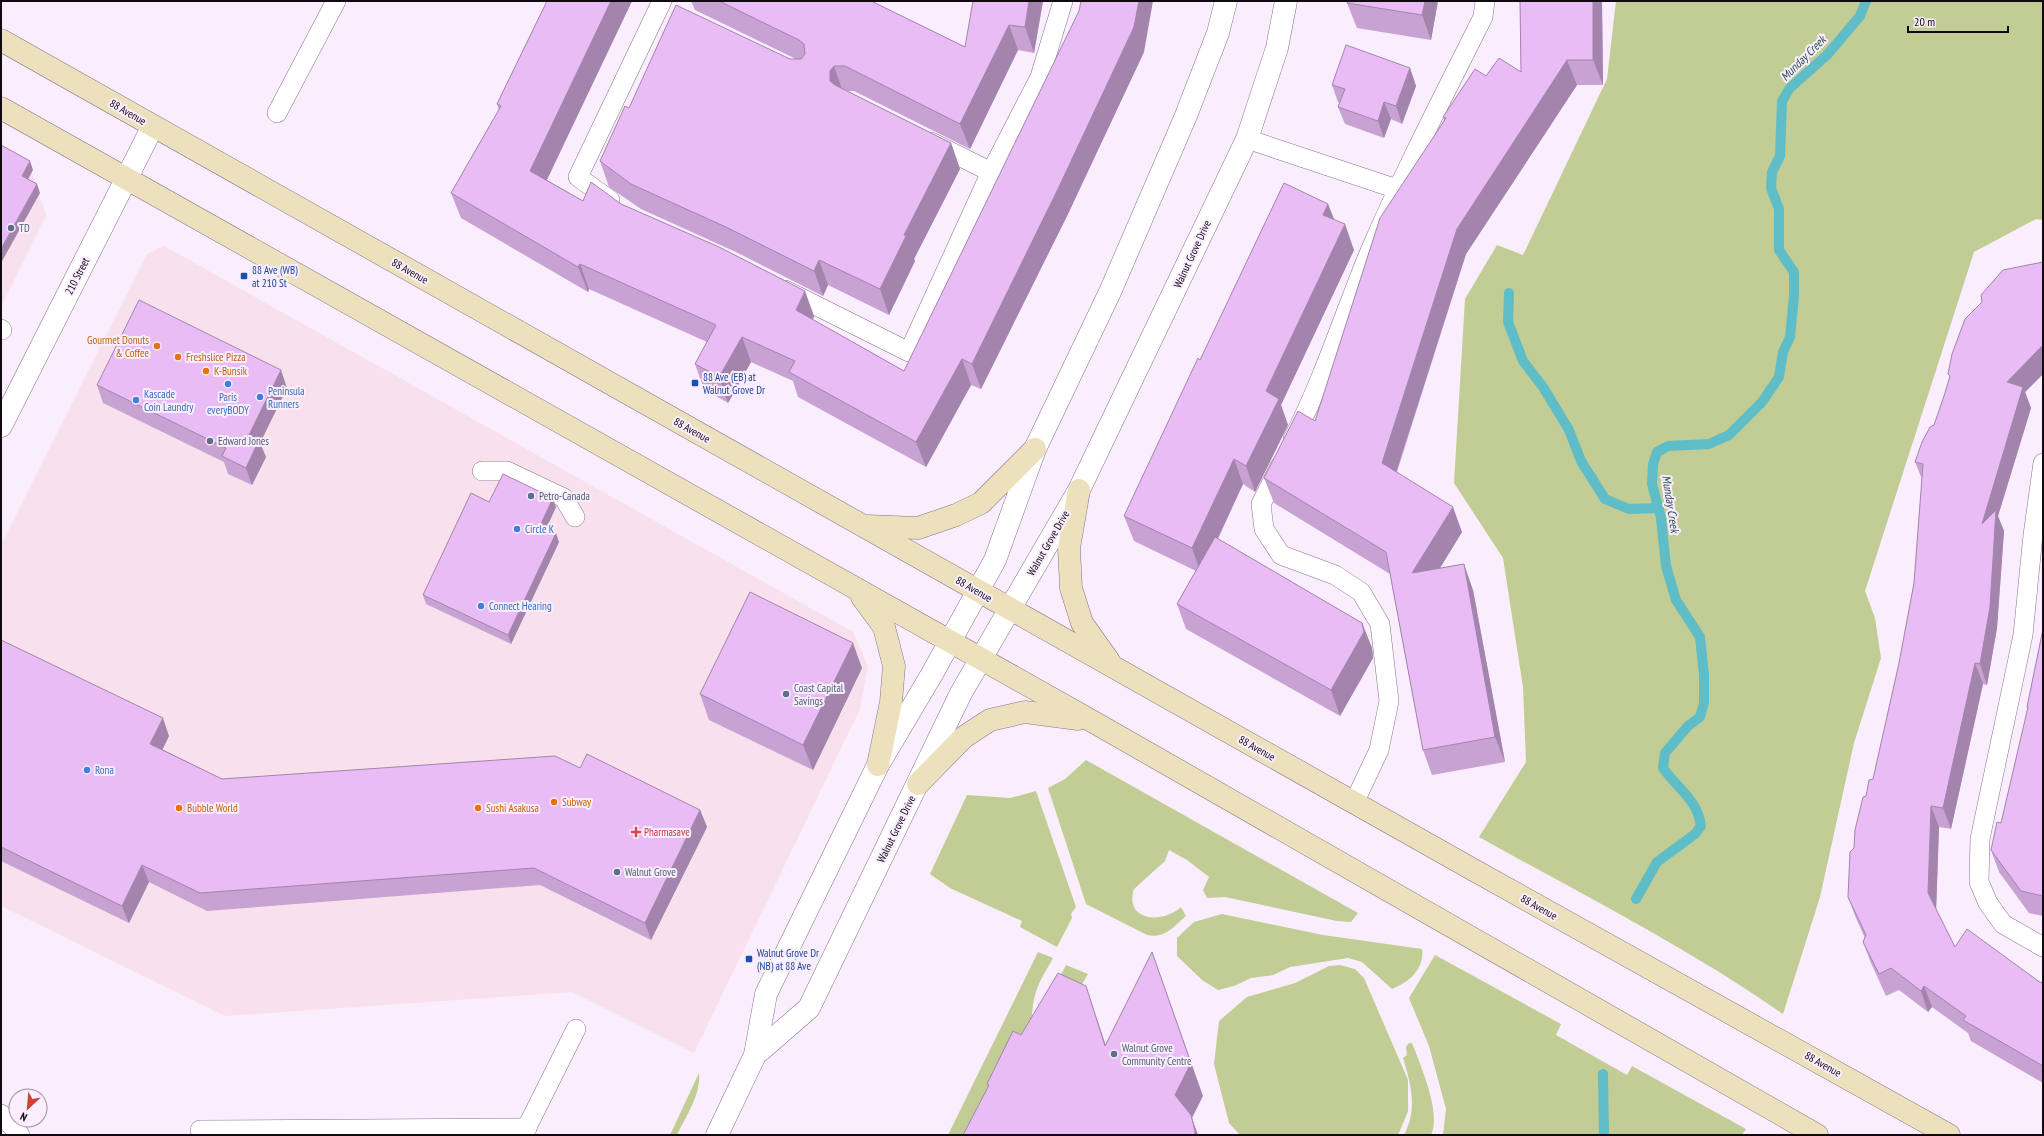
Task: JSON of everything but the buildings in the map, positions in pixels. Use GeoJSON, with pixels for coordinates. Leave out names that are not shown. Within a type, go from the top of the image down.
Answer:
{"type":"FeatureCollection","features":[{"type":"Feature","properties":{"kind":"main road","name":"88 Avenue"},"geometry":{"type":"LineString","coordinates":[[1,40],[1354,803],[1949,1135]]}},
{"type":"Feature","properties":{"kind":"main road"},"geometry":{"type":"LineString","coordinates":[[1,108],[858,591],[1090,720],[1816,1135]]}},
{"type":"Feature","properties":{"kind":"main road"},"geometry":{"type":"LineString","coordinates":[[863,526],[918,528],[956,515],[981,503],[1035,449]]}},
{"type":"Feature","properties":{"kind":"main road"},"geometry":{"type":"LineString","coordinates":[[1079,490],[1069,548],[1071,588],[1082,623],[1113,667]]}},
{"type":"Feature","properties":{"kind":"main road"},"geometry":{"type":"LineString","coordinates":[[858,591],[884,627],[894,666],[891,702],[878,765]]}},
{"type":"Feature","properties":{"kind":"main road"},"geometry":{"type":"LineString","coordinates":[[918,784],[964,737],[990,720],[1025,712],[1090,720]]}},
{"type":"Feature","properties":{"kind":"street","name":"Walnut Grove Drive"},"geometry":{"type":"LineString","coordinates":[[716,1135],[755,1055],[766,994],[878,765],[979,592],[995,560],[1035,449],[1110,292],[1182,125],[1218,33],[1226,1]]}},
{"type":"Feature","properties":{"kind":"street","name":"Walnut Grove Drive"},"geometry":{"type":"LineString","coordinates":[[755,1055],[809,1008],[961,693],[1079,490],[1247,139],[1277,48],[1286,1]]}},
{"type":"Feature","properties":{"kind":"street","name":"210 Street"},"geometry":{"type":"LineString","coordinates":[[1,426],[153,126]]}},
{"type":"Feature","properties":{"kind":"lane"},"geometry":{"type":"LineString","coordinates":[[277,113],[336,1]]}},
{"type":"Feature","properties":{"kind":"lane"},"geometry":{"type":"LineString","coordinates":[[768,281],[909,352],[991,172],[1040,78],[1063,1]]}},
{"type":"Feature","properties":{"kind":"lane"},"geometry":{"type":"LineString","coordinates":[[1354,803],[1378,750],[1389,701],[1380,624],[1362,592],[1335,575],[1282,555],[1264,529],[1261,504],[1314,398],[1370,253],[1397,190],[1483,17],[1485,1]]}},
{"type":"Feature","properties":{"kind":"lane"},"geometry":{"type":"LineString","coordinates":[[623,210],[578,177],[666,7]]}},
{"type":"Feature","properties":{"kind":"lane"},"geometry":{"type":"LineString","coordinates":[[913,133],[991,172]]}},
{"type":"Feature","properties":{"kind":"lane"},"geometry":{"type":"LineString","coordinates":[[1247,139],[1397,190]]}},
{"type":"Feature","properties":{"kind":"lane"},"geometry":{"type":"LineString","coordinates":[[2043,463],[2033,535],[2023,635],[1980,839],[1979,882],[1988,904],[2003,924],[2043,947]]}},
{"type":"Feature","properties":{"kind":"lane"},"geometry":{"type":"LineString","coordinates":[[482,471],[507,471],[564,498],[576,517]]}},
{"type":"Feature","properties":{"kind":"lane"},"geometry":{"type":"LineString","coordinates":[[200,1130],[525,1131],[576,1029]]}},
{"type":"Feature","properties":{"kind":"lane"},"geometry":{"type":"LineString","coordinates":[[1,1114],[20,1135]]}},
{"type":"Feature","properties":{"kind":"shaded area"},"geometry":{"type":"Polygon","coordinates":[[[1,146],[28,162],[46,215],[1,307],[1,146]]]}},
{"type":"Feature","properties":{"kind":"shaded area"},"geometry":{"type":"Polygon","coordinates":[[[164,246],[853,632],[868,666],[860,709],[694,1053],[572,992],[225,1016],[1,906],[1,545],[147,254],[164,246]]]}},
{"type":"Feature","properties":{"kind":"green space"},"geometry":{"type":"Polygon","coordinates":[[[1616,1],[2043,1],[2043,220],[2036,219],[1974,252],[1865,591],[1875,618],[1881,658],[1854,743],[1820,897],[1783,1014],[1747,989],[1672,944],[1479,837],[1526,762],[1523,687],[1503,558],[1454,483],[1465,299],[1497,245],[1523,255],[1607,79],[1616,1]]]}},
{"type":"Feature","properties":{"kind":"green space"},"geometry":{"type":"Polygon","coordinates":[[[1086,760],[1358,913],[1351,922],[1337,921],[1225,897],[1207,898],[1203,890],[1209,877],[1187,860],[1169,850],[1165,861],[1134,889],[1132,899],[1134,907],[1139,913],[1146,916],[1164,916],[1173,913],[1181,907],[1186,916],[1164,934],[1153,936],[1147,935],[1086,904],[1048,788],[1065,779],[1086,760]]]}},
{"type":"Feature","properties":{"kind":"green space"},"geometry":{"type":"Polygon","coordinates":[[[1036,791],[1076,907],[1071,914],[1072,918],[1057,947],[1020,927],[1022,921],[950,888],[930,874],[967,795],[1010,798],[1036,791]]]}},
{"type":"Feature","properties":{"kind":"green space"},"geometry":{"type":"Polygon","coordinates":[[[1222,914],[1323,935],[1422,949],[1421,963],[1409,979],[1392,989],[1362,962],[1348,958],[1290,967],[1273,975],[1251,978],[1234,986],[1218,990],[1202,980],[1177,956],[1177,938],[1194,922],[1222,914]]]}},
{"type":"Feature","properties":{"kind":"green space"},"geometry":{"type":"Polygon","coordinates":[[[1038,952],[1053,958],[1035,993],[1030,1024],[976,1135],[948,1135],[1038,952]]]}},
{"type":"Feature","properties":{"kind":"green space"},"geometry":{"type":"Polygon","coordinates":[[[1435,955],[1561,1024],[1556,1035],[1627,1075],[1632,1066],[1746,1129],[1742,1135],[1443,1135],[1446,1109],[1429,1046],[1409,998],[1435,955]]]}},
{"type":"Feature","properties":{"kind":"green space"},"geometry":{"type":"Polygon","coordinates":[[[1066,965],[1088,974],[1061,1020],[1049,997],[1066,965]]]}},
{"type":"Feature","properties":{"kind":"green space"},"geometry":{"type":"Polygon","coordinates":[[[1340,965],[1355,969],[1364,978],[1408,1080],[1408,1111],[1399,1133],[1397,1135],[1240,1135],[1229,1123],[1214,1064],[1219,1021],[1247,997],[1295,983],[1329,966],[1340,965]]]}},
{"type":"Feature","properties":{"kind":"green space"},"geometry":{"type":"Polygon","coordinates":[[[1409,1043],[1412,1043],[1429,1089],[1434,1115],[1434,1126],[1431,1135],[1404,1135],[1411,1116],[1412,1107],[1411,1087],[1403,1058],[1407,1055],[1406,1047],[1409,1043]]]}},
{"type":"Feature","properties":{"kind":"green space"},"geometry":{"type":"Polygon","coordinates":[[[699,1073],[698,1089],[692,1105],[677,1135],[670,1135],[699,1073]]]}},
{"type":"Feature","properties":{"kind":"waterway","name":"Munday Creek"},"geometry":{"type":"LineString","coordinates":[[1636,899],[1657,862],[1695,834],[1701,826],[1696,809],[1691,801],[1663,768],[1665,753],[1688,726],[1700,717],[1704,703],[1704,675],[1700,637],[1676,600],[1666,566],[1661,518],[1652,484],[1653,464],[1657,452],[1668,446],[1709,444],[1729,435],[1762,402],[1779,377],[1783,352],[1790,337],[1794,296],[1794,272],[1779,250],[1779,209],[1771,188],[1772,172],[1780,156],[1782,101],[1790,88],[1827,55],[1860,16],[1866,1]]}},
{"type":"Feature","properties":{"kind":"waterway"},"geometry":{"type":"LineString","coordinates":[[1509,293],[1508,322],[1523,361],[1543,387],[1569,430],[1581,461],[1605,499],[1629,509],[1659,508]]}},
{"type":"Feature","properties":{"kind":"waterway","name":"Munday Creek"},"geometry":{"type":"LineString","coordinates":[[1603,1074],[1604,1135]]}},
{"type":"Feature","properties":{"kind":"place","name":"TD"},"geometry":{"type":"Point","coordinates":[11,228]}},
{"type":"Feature","properties":{"kind":"place","name":"88 Ave (WB) at 210 St"},"geometry":{"type":"Point","coordinates":[244,276]}},
{"type":"Feature","properties":{"kind":"place","name":"Gourmet Donuts & Coffee"},"geometry":{"type":"Point","coordinates":[157,346]}},
{"type":"Feature","properties":{"kind":"place","name":"Freshslice Pizza"},"geometry":{"type":"Point","coordinates":[178,357]}},
{"type":"Feature","properties":{"kind":"place","name":"K-Bunsik"},"geometry":{"type":"Point","coordinates":[206,371]}},
{"type":"Feature","properties":{"kind":"place","name":"88 Ave (EB) at Walnut Grove Dr"},"geometry":{"type":"Point","coordinates":[695,383]}},
{"type":"Feature","properties":{"kind":"place","name":"Paris everyBODY"},"geometry":{"type":"Point","coordinates":[228,384]}},
{"type":"Feature","properties":{"kind":"place","name":"Peninsula Runners"},"geometry":{"type":"Point","coordinates":[260,397]}},
{"type":"Feature","properties":{"kind":"place","name":"Kascade Coin Laundry"},"geometry":{"type":"Point","coordinates":[136,400]}},
{"type":"Feature","properties":{"kind":"place","name":"Edward Jones"},"geometry":{"type":"Point","coordinates":[210,441]}},
{"type":"Feature","properties":{"kind":"place","name":"Petro-Canada"},"geometry":{"type":"Point","coordinates":[531,496]}},
{"type":"Feature","properties":{"kind":"place","name":"Circle K"},"geometry":{"type":"Point","coordinates":[517,529]}},
{"type":"Feature","properties":{"kind":"place","name":"Connect Hearing"},"geometry":{"type":"Point","coordinates":[481,606]}},
{"type":"Feature","properties":{"kind":"place","name":"Coast Capital Savings"},"geometry":{"type":"Point","coordinates":[786,694]}},
{"type":"Feature","properties":{"kind":"place","name":"Rona"},"geometry":{"type":"Point","coordinates":[87,770]}},
{"type":"Feature","properties":{"kind":"place","name":"Subway"},"geometry":{"type":"Point","coordinates":[554,802]}},
{"type":"Feature","properties":{"kind":"place","name":"Bubble World"},"geometry":{"type":"Point","coordinates":[179,808]}},
{"type":"Feature","properties":{"kind":"place","name":"Sushi Asakusa"},"geometry":{"type":"Point","coordinates":[478,808]}},
{"type":"Feature","properties":{"kind":"place","name":"Pharmasave"},"geometry":{"type":"Point","coordinates":[636,832]}},
{"type":"Feature","properties":{"kind":"place","name":"Walnut Grove"},"geometry":{"type":"Point","coordinates":[617,872]}},
{"type":"Feature","properties":{"kind":"place","name":"Walnut Grove Dr (NB) at 88 Ave"},"geometry":{"type":"Point","coordinates":[749,959]}},
{"type":"Feature","properties":{"kind":"place","name":"Walnut Grove Community Centre"},"geometry":{"type":"Point","coordinates":[1114,1054]}}]}
